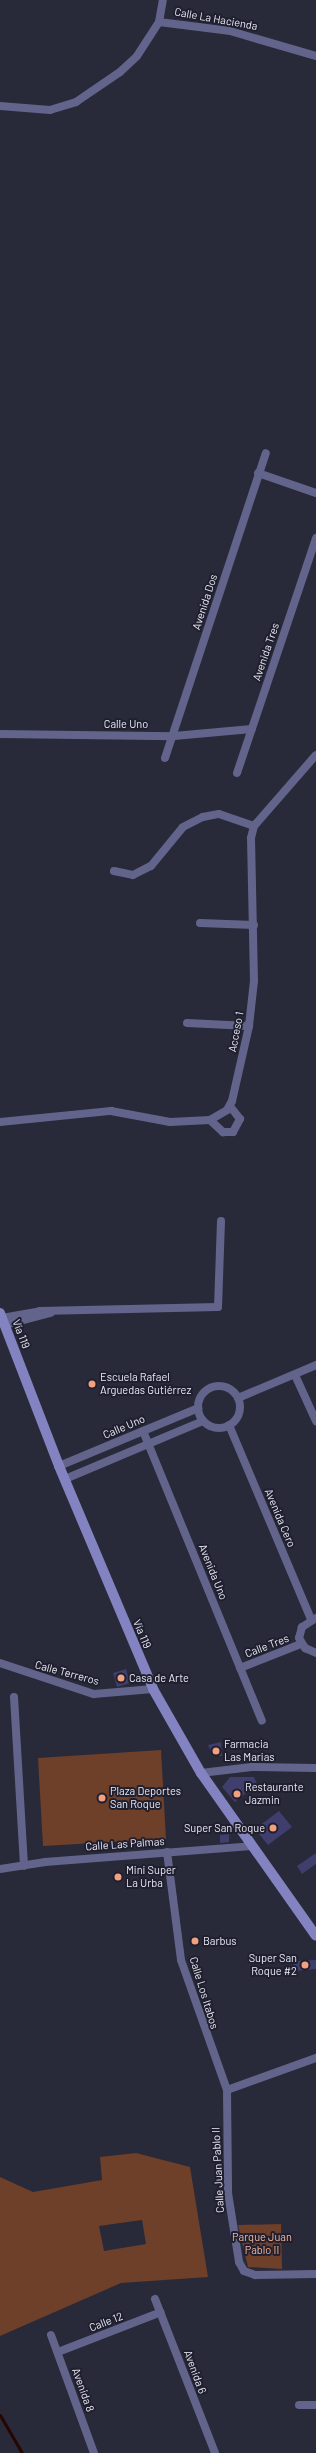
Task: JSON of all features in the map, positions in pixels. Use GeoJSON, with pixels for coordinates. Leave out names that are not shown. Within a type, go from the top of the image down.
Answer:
{"type":"FeatureCollection","features":[{"type":"Feature","properties":{"kind":"main road","name":"Vía 119"},"geometry":{"type":"LineString","coordinates":[[2,1319],[59,1466],[154,1689],[202,1773],[316,1936]]}},
{"type":"Feature","properties":{"kind":"street"},"geometry":{"type":"LineString","coordinates":[[159,22],[163,0]]}},
{"type":"Feature","properties":{"kind":"street","name":"Calle La Hacienda"},"geometry":{"type":"LineString","coordinates":[[0,106],[50,110],[76,102],[120,72],[137,56],[159,22],[230,31],[316,56]]}},
{"type":"Feature","properties":{"kind":"street","name":"Avenida Dos"},"geometry":{"type":"LineString","coordinates":[[165,758],[174,736],[258,473],[266,453]]}},
{"type":"Feature","properties":{"kind":"street"},"geometry":{"type":"LineString","coordinates":[[258,473],[316,493]]}},
{"type":"Feature","properties":{"kind":"street","name":"Avenida Tres"},"geometry":{"type":"LineString","coordinates":[[237,773],[316,538]]}},
{"type":"Feature","properties":{"kind":"street","name":"Calle Uno"},"geometry":{"type":"LineString","coordinates":[[0,734],[174,736],[252,729]]}},
{"type":"Feature","properties":{"kind":"street"},"geometry":{"type":"LineString","coordinates":[[114,871],[133,875],[151,866],[183,827],[204,817],[219,814],[254,826],[316,755]]}},
{"type":"Feature","properties":{"kind":"street","name":"Acceso 1"},"geometry":{"type":"LineString","coordinates":[[230,1106],[249,1026],[254,981],[254,925],[249,853],[254,826]]}},
{"type":"Feature","properties":{"kind":"street"},"geometry":{"type":"LineString","coordinates":[[200,923],[254,925]]}},
{"type":"Feature","properties":{"kind":"street"},"geometry":{"type":"LineString","coordinates":[[187,1023],[249,1026]]}},
{"type":"Feature","properties":{"kind":"street"},"geometry":{"type":"LineString","coordinates":[[2,1123],[111,1111],[170,1122],[210,1120],[223,1114],[230,1106],[240,1119],[233,1132],[223,1132],[210,1120]]}},
{"type":"Feature","properties":{"kind":"street"},"geometry":{"type":"LineString","coordinates":[[2,1319],[51,1312],[218,1307],[221,1221]]}},
{"type":"Feature","properties":{"kind":"street"},"geometry":{"type":"LineString","coordinates":[[238,1398],[316,1365]]}},
{"type":"Feature","properties":{"kind":"street"},"geometry":{"type":"LineString","coordinates":[[295,1375],[316,1421]]}},
{"type":"Feature","properties":{"kind":"street"},"geometry":{"type":"LineString","coordinates":[[223,1386],[238,1398],[238,1416],[229,1425],[215,1428],[203,1421],[198,1408],[201,1396],[211,1388],[223,1386]]}},
{"type":"Feature","properties":{"kind":"street","name":"Calle Uno"},"geometry":{"type":"LineString","coordinates":[[59,1466],[198,1408]]}},
{"type":"Feature","properties":{"kind":"street"},"geometry":{"type":"LineString","coordinates":[[65,1479],[203,1421]]}},
{"type":"Feature","properties":{"kind":"street","name":"Avenida Cero"},"geometry":{"type":"LineString","coordinates":[[229,1425],[313,1619]]}},
{"type":"Feature","properties":{"kind":"street","name":"Avenida Uno"},"geometry":{"type":"LineString","coordinates":[[142,1431],[262,1721]]}},
{"type":"Feature","properties":{"kind":"street"},"geometry":{"type":"LineString","coordinates":[[313,1619],[299,1632],[301,1644],[315,1654]]}},
{"type":"Feature","properties":{"kind":"street","name":"Calle Tres"},"geometry":{"type":"LineString","coordinates":[[240,1668],[301,1644]]}},
{"type":"Feature","properties":{"kind":"street","name":"Calle Terreros"},"geometry":{"type":"LineString","coordinates":[[0,1663],[22,1673],[94,1694],[154,1689]]}},
{"type":"Feature","properties":{"kind":"street"},"geometry":{"type":"LineString","coordinates":[[14,1697],[24,1866]]}},
{"type":"Feature","properties":{"kind":"street"},"geometry":{"type":"LineString","coordinates":[[202,1773],[252,1767],[316,1768]]}},
{"type":"Feature","properties":{"kind":"street","name":"Calle Las Palmas"},"geometry":{"type":"LineString","coordinates":[[0,1869],[167,1852],[252,1846]]}},
{"type":"Feature","properties":{"kind":"street","name":"Calle Los Itabos"},"geometry":{"type":"LineString","coordinates":[[167,1852],[181,1960],[226,2090]]}},
{"type":"Feature","properties":{"kind":"street"},"geometry":{"type":"LineString","coordinates":[[226,2090],[316,2058]]}},
{"type":"Feature","properties":{"kind":"street","name":"Calle Juan Pablo II"},"geometry":{"type":"LineString","coordinates":[[226,2090],[228,2193],[239,2262],[244,2271],[255,2275],[316,2274]]}},
{"type":"Feature","properties":{"kind":"street","name":"Avenida 6"},"geometry":{"type":"LineString","coordinates":[[155,2299],[215,2453]]}},
{"type":"Feature","properties":{"kind":"street","name":"Calle 12"},"geometry":{"type":"LineString","coordinates":[[58,2352],[161,2312]]}},
{"type":"Feature","properties":{"kind":"street","name":"Avenida 8"},"geometry":{"type":"LineString","coordinates":[[51,2335],[94,2453]]}},
{"type":"Feature","properties":{"kind":"street"},"geometry":{"type":"LineString","coordinates":[[299,2404],[316,2405]]}},
{"type":"Feature","properties":{"kind":"green space","name":"Plaza Deportes San Roque"},"geometry":{"type":"Polygon","coordinates":[[[161,1750],[166,1839],[43,1846],[38,1758],[161,1750]]]}},
{"type":"Feature","properties":{"kind":"green space"},"geometry":{"type":"Polygon","coordinates":[[[136,2153],[190,2167],[208,2277],[121,2283],[0,2336],[0,2177],[33,2192],[102,2180],[100,2157],[136,2153]],[[142,2220],[99,2226],[104,2251],[146,2244],[142,2220]]]}},
{"type":"Feature","properties":{"kind":"green space","name":"Parque Juan Pablo II"},"geometry":{"type":"Polygon","coordinates":[[[281,2224],[282,2269],[248,2267],[238,2225],[281,2224]]]}},
{"type":"Feature","properties":{"kind":"building","name":"Casa de Arte"},"geometry":{"type":"Polygon","coordinates":[[[126,1669],[130,1683],[117,1687],[113,1673],[126,1669]]]}},
{"type":"Feature","properties":{"kind":"building","name":"Farmacia Las Marias"},"geometry":{"type":"Polygon","coordinates":[[[221,1742],[222,1756],[213,1756],[208,1745],[221,1742]]]}},
{"type":"Feature","properties":{"kind":"building","name":"Restaurante Jazmin"},"geometry":{"type":"Polygon","coordinates":[[[230,1777],[254,1777],[257,1784],[235,1802],[222,1787],[230,1777]]]}},
{"type":"Feature","properties":{"kind":"building","name":"Super San Roque"},"geometry":{"type":"Polygon","coordinates":[[[279,1811],[292,1827],[268,1845],[255,1829],[279,1811]]]}},
{"type":"Feature","properties":{"kind":"building"},"geometry":{"type":"Polygon","coordinates":[[[229,1834],[229,1842],[220,1843],[220,1835],[229,1834]]]}},
{"type":"Feature","properties":{"kind":"building"},"geometry":{"type":"Polygon","coordinates":[[[316,1853],[316,1864],[302,1874],[297,1866],[316,1853]]]}},
{"type":"Feature","properties":{"kind":"building","name":"Super San Roque #2"},"geometry":{"type":"Polygon","coordinates":[[[316,1960],[316,1969],[295,1971],[292,1961],[316,1960]]]}},
{"type":"Feature","properties":{"kind":"waterway"},"geometry":{"type":"LineString","coordinates":[[0,2415],[22,2453]]}},
{"type":"Feature","properties":{"kind":"place","name":"Escuela Rafael Arguedas Gutiérrez"},"geometry":{"type":"Point","coordinates":[92,1384]}},
{"type":"Feature","properties":{"kind":"place","name":"Casa de Arte"},"geometry":{"type":"Point","coordinates":[121,1678]}},
{"type":"Feature","properties":{"kind":"place","name":"Farmacia Las Marias"},"geometry":{"type":"Point","coordinates":[216,1751]}},
{"type":"Feature","properties":{"kind":"place","name":"Restaurante Jazmin"},"geometry":{"type":"Point","coordinates":[237,1794]}},
{"type":"Feature","properties":{"kind":"place","name":"Plaza Deportes San Roque"},"geometry":{"type":"Point","coordinates":[102,1798]}},
{"type":"Feature","properties":{"kind":"place","name":"Super San Roque"},"geometry":{"type":"Point","coordinates":[273,1828]}},
{"type":"Feature","properties":{"kind":"place","name":"Mini Super La Urba"},"geometry":{"type":"Point","coordinates":[118,1877]}},
{"type":"Feature","properties":{"kind":"place","name":"Barbus"},"geometry":{"type":"Point","coordinates":[195,1941]}},
{"type":"Feature","properties":{"kind":"place","name":"Super San Roque #2"},"geometry":{"type":"Point","coordinates":[305,1965]}}]}
